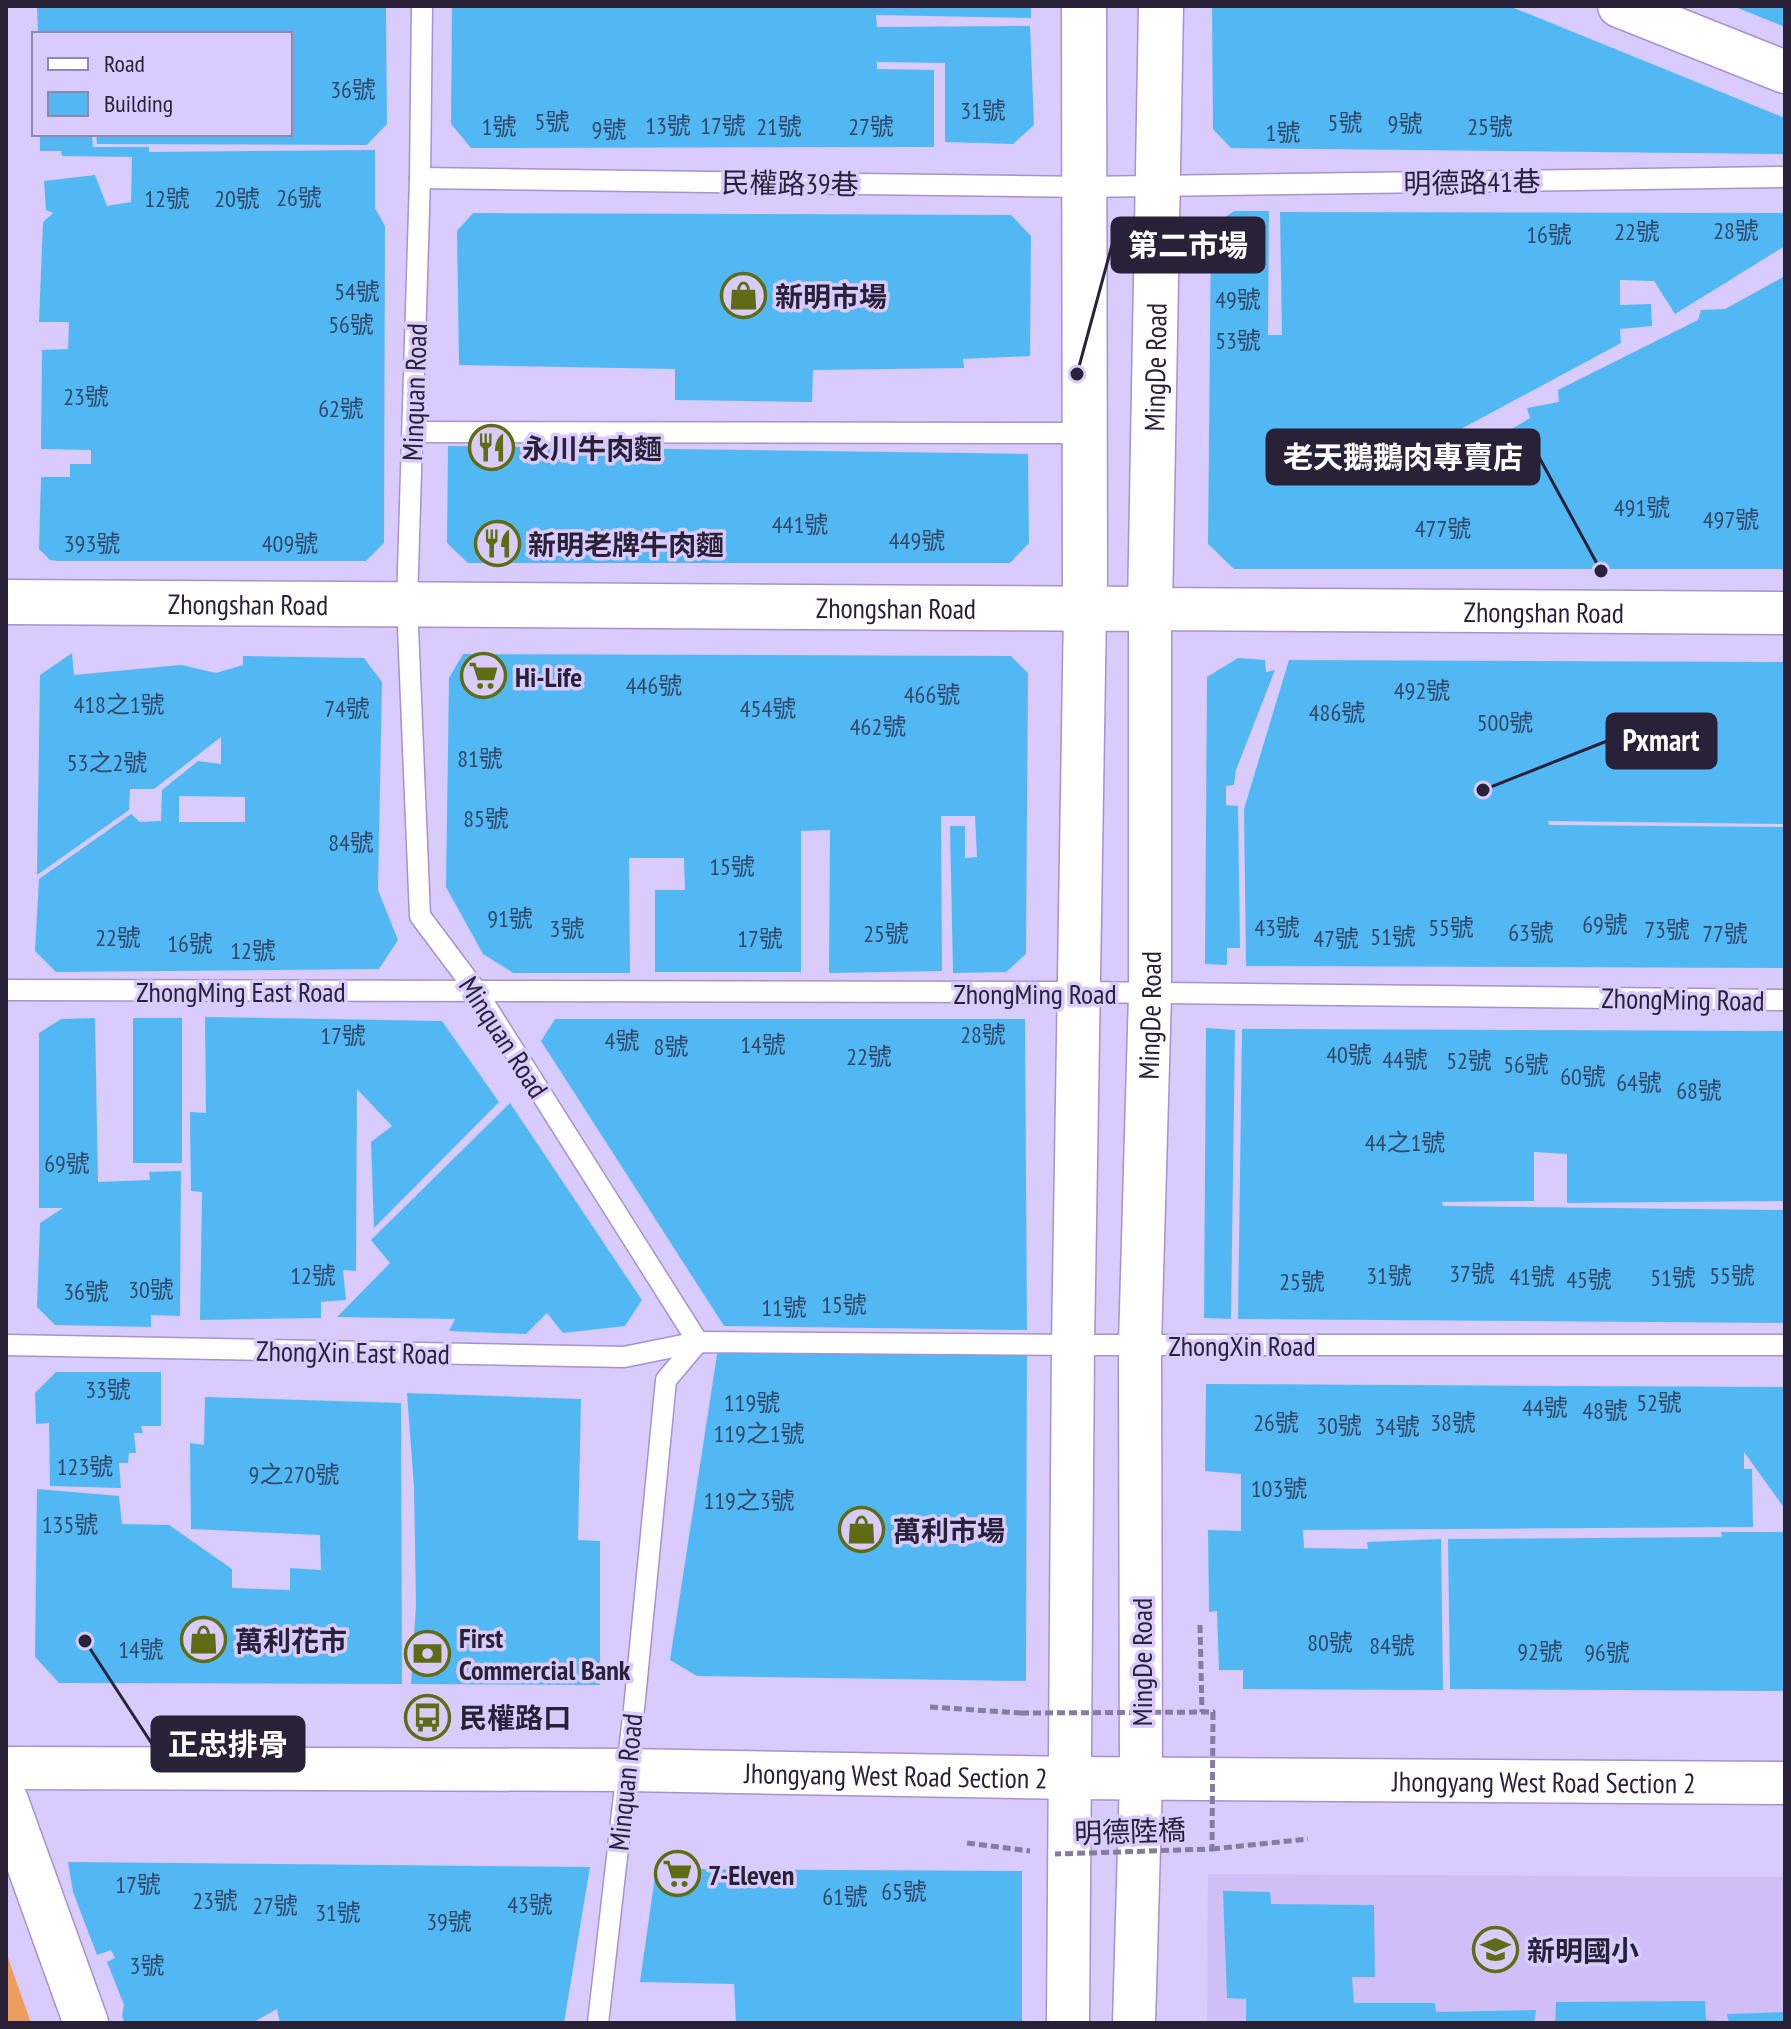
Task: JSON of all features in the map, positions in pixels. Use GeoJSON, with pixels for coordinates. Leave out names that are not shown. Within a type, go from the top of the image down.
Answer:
{"type":"FeatureCollection","features":[{"type":"Feature","properties":{"kind":"main road"},"geometry":{"type":"LineString","coordinates":[[1084,6],[1085,609]]}},
{"type":"Feature","properties":{"kind":"main road","name":"MingDe Road"},"geometry":{"type":"LineString","coordinates":[[1150,609],[1161,6]]}},
{"type":"Feature","properties":{"kind":"main road","name":"Zhongshan Road"},"geometry":{"type":"LineString","coordinates":[[6,602],[1150,609]]}},
{"type":"Feature","properties":{"kind":"main road"},"geometry":{"type":"LineString","coordinates":[[6,1801],[86,2023]]}},
{"type":"Feature","properties":{"kind":"street"},"geometry":{"type":"LineString","coordinates":[[1619,6],[1785,72]]}},
{"type":"Feature","properties":{"kind":"street"},"geometry":{"type":"LineString","coordinates":[[1068,2023],[1073,1345],[1085,609]]}},
{"type":"Feature","properties":{"kind":"street","name":"Zhongshan Road"},"geometry":{"type":"LineString","coordinates":[[1150,609],[1785,613]]}},
{"type":"Feature","properties":{"kind":"street","name":"MingDe Road"},"geometry":{"type":"LineString","coordinates":[[1134,2023],[1141,1778],[1140,1345],[1150,994],[1150,609]]}},
{"type":"Feature","properties":{"kind":"street","name":"Jhongyang West Road Section 2"},"geometry":{"type":"LineString","coordinates":[[6,1768],[626,1770],[1071,1778],[1785,1783]]}},
{"type":"Feature","properties":{"kind":"lane","name":"Minquan Road"},"geometry":{"type":"LineString","coordinates":[[422,6],[407,603],[420,916],[477,992],[698,1342],[666,1380],[598,2023]]}},
{"type":"Feature","properties":{"kind":"lane","name":"明德路41巷"},"geometry":{"type":"LineString","coordinates":[[1159,186],[1785,177]]}},
{"type":"Feature","properties":{"kind":"lane","name":"民權路39巷"},"geometry":{"type":"LineString","coordinates":[[420,178],[1159,186]]}},
{"type":"Feature","properties":{"kind":"lane"},"geometry":{"type":"LineString","coordinates":[[413,432],[1085,433]]}},
{"type":"Feature","properties":{"kind":"lane","name":"ZhongMing East Road"},"geometry":{"type":"LineString","coordinates":[[6,990],[477,992]]}},
{"type":"Feature","properties":{"kind":"lane","name":"ZhongMing Road"},"geometry":{"type":"LineString","coordinates":[[477,992],[1078,992],[1785,1000]]}},
{"type":"Feature","properties":{"kind":"lane","name":"ZhongXin Road"},"geometry":{"type":"LineString","coordinates":[[698,1342],[1785,1345]]}},
{"type":"Feature","properties":{"kind":"lane","name":"ZhongXin East Road"},"geometry":{"type":"LineString","coordinates":[[6,1345],[624,1357],[698,1342]]}},
{"type":"Feature","properties":{"kind":"path"},"geometry":{"type":"LineString","coordinates":[[930,1707],[1021,1713],[1202,1712],[1200,1625]]}},
{"type":"Feature","properties":{"kind":"path","name":"明德陸橋"},"geometry":{"type":"LineString","coordinates":[[1044,1852],[1212,1849],[1213,1712],[1202,1712]]}},
{"type":"Feature","properties":{"kind":"path"},"geometry":{"type":"LineString","coordinates":[[1212,1849],[1308,1839]]}},
{"type":"Feature","properties":{"kind":"path"},"geometry":{"type":"LineString","coordinates":[[967,1843],[1033,1851]]}},
{"type":"Feature","properties":{"kind":"shaded area","name":"新明國小"},"geometry":{"type":"Polygon","coordinates":[[[1208,1874],[1785,1877],[1785,2023],[1207,2023],[1208,1874]]]}},
{"type":"Feature","properties":{"kind":"shaded area"},"geometry":{"type":"Polygon","coordinates":[[[6,1952],[31,2023],[6,2023],[6,1952]]]}},
{"type":"Feature","properties":{"kind":"building"},"geometry":{"type":"Polygon","coordinates":[[[37,6],[386,6],[387,124],[367,145],[97,144],[96,136],[292,136],[292,32],[38,32],[37,6]]]}},
{"type":"Feature","properties":{"kind":"building"},"geometry":{"type":"Polygon","coordinates":[[[452,6],[1031,6],[1031,18],[876,15],[877,27],[1030,26],[1034,125],[1013,144],[945,142],[945,63],[877,62],[877,69],[934,70],[934,147],[471,148],[451,124],[452,6]]]}},
{"type":"Feature","properties":{"kind":"building"},"geometry":{"type":"Polygon","coordinates":[[[1212,6],[1509,6],[1785,118],[1785,154],[1231,148],[1213,129],[1212,6]]]}},
{"type":"Feature","properties":{"kind":"building"},"geometry":{"type":"Polygon","coordinates":[[[1733,6],[1785,6],[1785,27],[1733,6]]]}},
{"type":"Feature","properties":{"kind":"building"},"geometry":{"type":"Polygon","coordinates":[[[40,136],[92,136],[93,147],[149,147],[149,152],[375,150],[375,208],[385,226],[384,543],[366,561],[57,561],[50,560],[39,549],[41,477],[70,477],[70,464],[91,464],[91,450],[41,449],[42,350],[68,349],[69,322],[39,322],[43,222],[53,213],[46,210],[44,181],[95,175],[107,206],[131,202],[132,157],[62,156],[61,151],[40,151],[40,136]]]}},
{"type":"Feature","properties":{"kind":"building"},"geometry":{"type":"Polygon","coordinates":[[[1234,211],[1269,211],[1268,335],[1282,335],[1280,212],[1785,213],[1785,246],[1675,314],[1654,281],[1620,280],[1620,305],[1651,304],[1652,326],[1620,329],[1621,343],[1422,450],[1425,481],[1530,418],[1527,408],[1559,402],[1558,390],[1698,320],[1701,310],[1725,309],[1785,276],[1785,569],[1234,569],[1208,544],[1211,228],[1234,211]]]}},
{"type":"Feature","properties":{"kind":"building","name":"新明市場"},"geometry":{"type":"Polygon","coordinates":[[[473,213],[1011,215],[1031,236],[1030,356],[963,359],[964,368],[813,370],[812,402],[675,400],[675,369],[459,365],[457,231],[473,213]]]}},
{"type":"Feature","properties":{"kind":"building"},"geometry":{"type":"Polygon","coordinates":[[[448,446],[1028,454],[1029,543],[1010,563],[468,563],[447,543],[448,446]]]}},
{"type":"Feature","properties":{"kind":"building"},"geometry":{"type":"Polygon","coordinates":[[[72,653],[74,675],[181,665],[216,673],[243,665],[243,656],[364,658],[382,682],[378,890],[398,940],[379,969],[56,972],[35,951],[39,879],[131,814],[140,822],[161,821],[162,790],[198,761],[221,764],[221,737],[154,789],[130,789],[129,810],[37,875],[40,675],[72,653]],[[179,796],[179,822],[245,822],[245,797],[179,796]]]}},
{"type":"Feature","properties":{"kind":"building"},"geometry":{"type":"Polygon","coordinates":[[[463,654],[1011,656],[1028,673],[1026,954],[1006,972],[953,973],[950,826],[965,826],[965,858],[977,857],[975,816],[941,816],[942,971],[829,973],[830,830],[801,831],[801,972],[655,972],[655,890],[685,890],[684,858],[629,858],[630,973],[513,973],[483,954],[446,887],[449,678],[463,654]]]}},
{"type":"Feature","properties":{"kind":"building"},"geometry":{"type":"Polygon","coordinates":[[[1238,658],[1265,660],[1266,672],[1275,670],[1236,770],[1234,785],[1226,786],[1226,805],[1238,806],[1240,948],[1227,948],[1227,965],[1205,964],[1207,677],[1238,658]]]}},
{"type":"Feature","properties":{"kind":"building"},"geometry":{"type":"Polygon","coordinates":[[[1289,660],[1785,662],[1785,824],[1548,821],[1549,825],[1785,827],[1785,968],[1246,966],[1244,809],[1289,660]]]}},
{"type":"Feature","properties":{"kind":"building"},"geometry":{"type":"Polygon","coordinates":[[[205,1017],[442,1021],[499,1102],[374,1228],[371,1142],[392,1126],[357,1089],[356,1271],[343,1270],[346,1300],[321,1302],[321,1318],[200,1320],[202,1192],[191,1191],[190,1112],[206,1113],[205,1017]]]}},
{"type":"Feature","properties":{"kind":"building"},"geometry":{"type":"Polygon","coordinates":[[[95,1018],[98,1182],[150,1180],[149,1172],[181,1171],[180,1316],[151,1315],[151,1327],[55,1325],[37,1307],[40,1223],[63,1208],[39,1208],[39,1033],[61,1019],[95,1018]]]}},
{"type":"Feature","properties":{"kind":"building"},"geometry":{"type":"Polygon","coordinates":[[[133,1018],[182,1018],[182,1163],[133,1163],[133,1018]]]}},
{"type":"Feature","properties":{"kind":"building"},"geometry":{"type":"Polygon","coordinates":[[[555,1019],[1025,1019],[1027,1330],[724,1326],[541,1041],[555,1019]]]}},
{"type":"Feature","properties":{"kind":"building"},"geometry":{"type":"Polygon","coordinates":[[[1206,1028],[1235,1030],[1231,1319],[1204,1318],[1206,1028]]]}},
{"type":"Feature","properties":{"kind":"building"},"geometry":{"type":"Polygon","coordinates":[[[1242,1029],[1785,1031],[1785,1201],[1567,1203],[1567,1154],[1534,1152],[1534,1201],[1442,1202],[1443,1206],[1785,1210],[1785,1323],[1238,1319],[1242,1029]]]}},
{"type":"Feature","properties":{"kind":"building"},"geometry":{"type":"Polygon","coordinates":[[[510,1103],[642,1300],[625,1326],[563,1333],[547,1313],[526,1334],[449,1331],[455,1319],[337,1317],[390,1263],[371,1240],[510,1103]]]}},
{"type":"Feature","properties":{"kind":"building","name":"萬利市場"},"geometry":{"type":"Polygon","coordinates":[[[1027,1346],[1026,1681],[697,1676],[670,1660],[718,1348],[1027,1346]]]}},
{"type":"Feature","properties":{"kind":"building"},"geometry":{"type":"Polygon","coordinates":[[[56,1372],[161,1372],[161,1426],[141,1426],[143,1433],[134,1433],[136,1453],[129,1453],[128,1463],[119,1463],[121,1488],[50,1486],[49,1423],[36,1424],[35,1393],[56,1372]]]}},
{"type":"Feature","properties":{"kind":"building"},"geometry":{"type":"Polygon","coordinates":[[[1206,1384],[1785,1387],[1785,1509],[1744,1452],[1744,1469],[1752,1469],[1753,1527],[1303,1530],[1304,1548],[1368,1549],[1367,1542],[1441,1539],[1443,1690],[1243,1689],[1243,1670],[1219,1670],[1217,1611],[1209,1612],[1208,1530],[1241,1531],[1241,1474],[1205,1471],[1206,1384]]]}},
{"type":"Feature","properties":{"kind":"building"},"geometry":{"type":"Polygon","coordinates":[[[407,1393],[581,1399],[578,1540],[600,1541],[600,1685],[411,1684],[416,1604],[414,1487],[407,1393]]]}},
{"type":"Feature","properties":{"kind":"building"},"geometry":{"type":"Polygon","coordinates":[[[205,1397],[401,1403],[402,1684],[59,1683],[35,1657],[37,1489],[119,1496],[122,1524],[169,1525],[232,1569],[232,1588],[290,1590],[290,1568],[321,1570],[320,1535],[191,1529],[190,1443],[204,1445],[205,1397]]]}},
{"type":"Feature","properties":{"kind":"building"},"geometry":{"type":"Polygon","coordinates":[[[1721,1532],[1785,1532],[1785,1691],[1450,1689],[1448,1539],[1722,1537],[1721,1532]]]}},
{"type":"Feature","properties":{"kind":"building"},"geometry":{"type":"Polygon","coordinates":[[[68,1862],[590,1867],[564,2023],[280,2023],[277,2009],[252,2023],[125,2023],[122,2016],[124,2005],[107,1962],[115,1958],[111,1950],[97,1955],[73,1892],[68,1862]]]}},
{"type":"Feature","properties":{"kind":"building"},"geometry":{"type":"Polygon","coordinates":[[[656,1869],[1022,1871],[1022,2023],[736,2023],[734,1984],[640,1982],[656,1869]]]}},
{"type":"Feature","properties":{"kind":"building"},"geometry":{"type":"Polygon","coordinates":[[[1223,1891],[1270,1892],[1271,1904],[1374,1905],[1375,1977],[1352,1977],[1354,2003],[1435,2003],[1436,2012],[1536,2010],[1534,2023],[1246,2023],[1246,1999],[1227,1998],[1223,1891]]]}},
{"type":"Feature","properties":{"kind":"building"},"geometry":{"type":"Polygon","coordinates":[[[1705,2001],[1706,2020],[1718,2023],[1555,2023],[1556,2002],[1705,2001]]]}},
{"type":"Feature","properties":{"kind":"building"},"geometry":{"type":"Polygon","coordinates":[[[1785,2012],[1785,2023],[1729,2023],[1727,2014],[1785,2012]]]}},
{"type":"Feature","properties":{"kind":"place","name":"新明市場"},"geometry":{"type":"Point","coordinates":[744,296]}},
{"type":"Feature","properties":{"kind":"place","name":"第二市場"},"geometry":{"type":"Point","coordinates":[1077,374]}},
{"type":"Feature","properties":{"kind":"place","name":"永川牛肉麵"},"geometry":{"type":"Point","coordinates":[491,448]}},
{"type":"Feature","properties":{"kind":"place","name":"新明老牌牛肉麵"},"geometry":{"type":"Point","coordinates":[497,544]}},
{"type":"Feature","properties":{"kind":"place","name":"老天鵝鵝肉專賣店"},"geometry":{"type":"Point","coordinates":[1601,571]}},
{"type":"Feature","properties":{"kind":"place","name":"Hi-Life"},"geometry":{"type":"Point","coordinates":[484,676]}},
{"type":"Feature","properties":{"kind":"place","name":"Pxmart"},"geometry":{"type":"Point","coordinates":[1483,790]}},
{"type":"Feature","properties":{"kind":"place","name":"萬利市場"},"geometry":{"type":"Point","coordinates":[862,1530]}},
{"type":"Feature","properties":{"kind":"place","name":"萬利花市"},"geometry":{"type":"Point","coordinates":[204,1640]}},
{"type":"Feature","properties":{"kind":"place","name":"正忠排骨"},"geometry":{"type":"Point","coordinates":[85,1641]}},
{"type":"Feature","properties":{"kind":"place","name":"First Commercial Bank"},"geometry":{"type":"Point","coordinates":[428,1653]}},
{"type":"Feature","properties":{"kind":"place","name":"民權路口"},"geometry":{"type":"Point","coordinates":[428,1717]}},
{"type":"Feature","properties":{"kind":"place","name":"7-Eleven"},"geometry":{"type":"Point","coordinates":[677,1874]}},
{"type":"Feature","properties":{"kind":"place","name":"新明國小"},"geometry":{"type":"Point","coordinates":[1496,1950]}}]}
